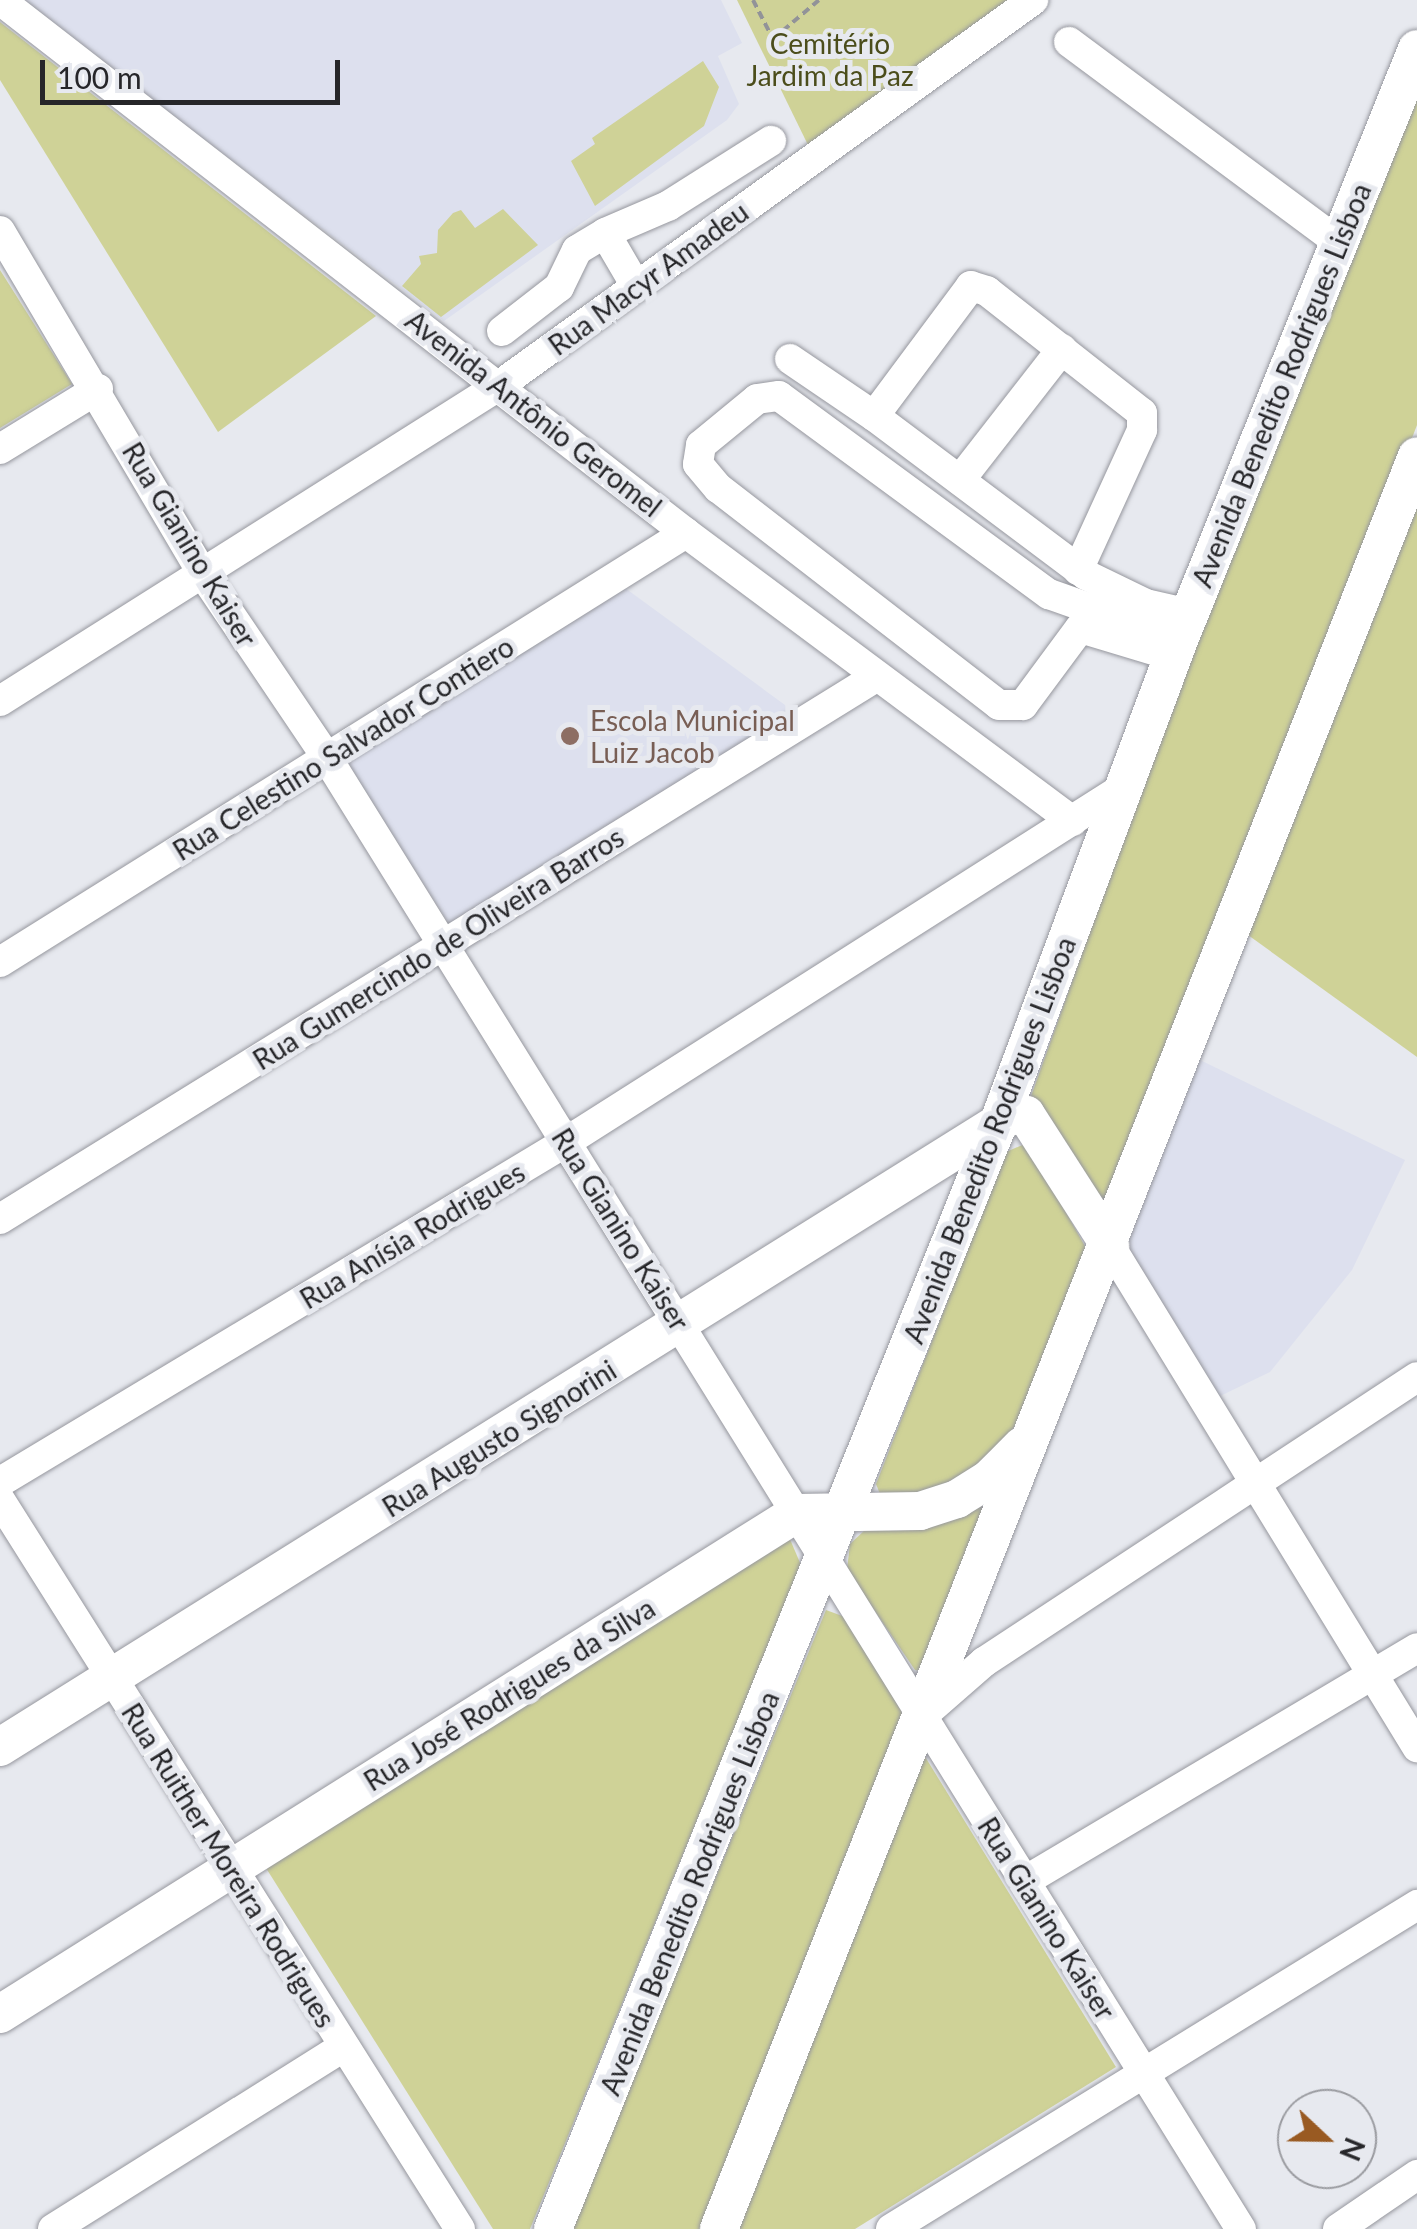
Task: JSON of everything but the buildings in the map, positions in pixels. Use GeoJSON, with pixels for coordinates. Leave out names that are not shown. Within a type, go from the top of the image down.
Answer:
{"type":"FeatureCollection","features":[{"type":"Feature","properties":{"kind":"main road","name":"Avenida Benedito Rodrigues Lisboa"},"geometry":{"type":"LineString","coordinates":[[553,2229],[997,1127],[1181,635],[1417,49]]}},
{"type":"Feature","properties":{"kind":"main road"},"geometry":{"type":"LineString","coordinates":[[719,2229],[1110,1246],[1417,456]]}},
{"type":"Feature","properties":{"kind":"main road"},"geometry":{"type":"LineString","coordinates":[[997,1127],[1026,1114],[1110,1246]]}},
{"type":"Feature","properties":{"kind":"main road","name":"Rua Augusto Signorini"},"geometry":{"type":"LineString","coordinates":[[0,1747],[683,1326],[997,1127]]}},
{"type":"Feature","properties":{"kind":"main road"},"geometry":{"type":"LineString","coordinates":[[797,1514],[920,1511],[957,1500],[989,1479],[1032,1435]]}},
{"type":"Feature","properties":{"kind":"main road","name":"Rua José Rodrigues da Silva"},"geometry":{"type":"LineString","coordinates":[[0,2014],[797,1514]]}},
{"type":"Feature","properties":{"kind":"street","name":"Avenida Antônio Geromel"},"geometry":{"type":"LineString","coordinates":[[0,0],[686,533],[1072,821]]}},
{"type":"Feature","properties":{"kind":"street","name":"Rua Macyr Amadeu"},"geometry":{"type":"LineString","coordinates":[[0,701],[205,577],[500,385],[1033,0]]}},
{"type":"Feature","properties":{"kind":"street"},"geometry":{"type":"LineString","coordinates":[[1069,42],[1338,242]]}},
{"type":"Feature","properties":{"kind":"street"},"geometry":{"type":"LineString","coordinates":[[502,331],[558,288],[578,250],[605,233],[668,206],[771,140]]}},
{"type":"Feature","properties":{"kind":"street","name":"Rua Gianino Kaiser"},"geometry":{"type":"LineString","coordinates":[[0,231],[98,389],[205,577],[327,758],[1241,2229]]}},
{"type":"Feature","properties":{"kind":"street"},"geometry":{"type":"LineString","coordinates":[[605,233],[636,286]]}},
{"type":"Feature","properties":{"kind":"street"},"geometry":{"type":"LineString","coordinates":[[874,416],[971,286],[987,290],[1144,420],[1082,572]]}},
{"type":"Feature","properties":{"kind":"street"},"geometry":{"type":"LineString","coordinates":[[960,480],[1062,349]]}},
{"type":"Feature","properties":{"kind":"street"},"geometry":{"type":"LineString","coordinates":[[790,359],[874,416],[1082,572],[1142,602],[1181,635]]}},
{"type":"Feature","properties":{"kind":"street"},"geometry":{"type":"LineString","coordinates":[[0,449],[98,389]]}},
{"type":"Feature","properties":{"kind":"street"},"geometry":{"type":"LineString","coordinates":[[1132,634],[1028,581],[779,396],[757,400],[701,445],[698,464],[718,488],[999,705],[1023,705],[1080,628],[1132,634],[1181,635]]}},
{"type":"Feature","properties":{"kind":"street","name":"Rua Celestino Salvador Contiero"},"geometry":{"type":"LineString","coordinates":[[0,962],[686,533]]}},
{"type":"Feature","properties":{"kind":"street","name":"Rua Gumercindo de Oliveira Barros"},"geometry":{"type":"LineString","coordinates":[[0,1219],[876,677]]}},
{"type":"Feature","properties":{"kind":"street","name":"Rua Anísia Rodrigues"},"geometry":{"type":"LineString","coordinates":[[0,1482],[566,1142],[1123,788]]}},
{"type":"Feature","properties":{"kind":"street"},"geometry":{"type":"LineString","coordinates":[[1110,1246],[1417,1747]]}},
{"type":"Feature","properties":{"kind":"street"},"geometry":{"type":"LineString","coordinates":[[921,1718],[984,1662],[1417,1378]]}},
{"type":"Feature","properties":{"kind":"street","name":"Rua Ruither Moreira Rodrigues"},"geometry":{"type":"LineString","coordinates":[[0,1500],[342,2048],[460,2229]]}},
{"type":"Feature","properties":{"kind":"street"},"geometry":{"type":"LineString","coordinates":[[952,1636],[964,1655],[984,1662]]}},
{"type":"Feature","properties":{"kind":"street"},"geometry":{"type":"LineString","coordinates":[[1025,1881],[1417,1648]]}},
{"type":"Feature","properties":{"kind":"street"},"geometry":{"type":"LineString","coordinates":[[891,2229],[1142,2070],[1417,1905]]}},
{"type":"Feature","properties":{"kind":"street"},"geometry":{"type":"LineString","coordinates":[[53,2229],[342,2048]]}},
{"type":"Feature","properties":{"kind":"street"},"geometry":{"type":"LineString","coordinates":[[1338,2229],[1417,2175]]}},
{"type":"Feature","properties":{"kind":"path"},"geometry":{"type":"LineString","coordinates":[[753,0],[773,39],[819,0]]}},
{"type":"Feature","properties":{"kind":"shaded area"},"geometry":{"type":"Polygon","coordinates":[[[20,0],[721,0],[742,43],[718,56],[739,104],[727,120],[444,321],[20,0]]]}},
{"type":"Feature","properties":{"kind":"shaded area","name":"Escola Municipal Luiz Jacob"},"geometry":{"type":"Polygon","coordinates":[[[625,588],[796,713],[451,927],[344,759],[625,588]]]}},
{"type":"Feature","properties":{"kind":"shaded area"},"geometry":{"type":"Polygon","coordinates":[[[1198,1059],[1405,1160],[1352,1270],[1270,1372],[1216,1398],[1126,1248],[1198,1059]]]}},
{"type":"Feature","properties":{"kind":"green space","name":"Cemitério Jardim da Paz"},"geometry":{"type":"Polygon","coordinates":[[[737,0],[1010,0],[808,145],[737,0]]]}},
{"type":"Feature","properties":{"kind":"green space"},"geometry":{"type":"Polygon","coordinates":[[[0,22],[376,316],[218,432],[0,80],[0,22]]]}},
{"type":"Feature","properties":{"kind":"green space"},"geometry":{"type":"Polygon","coordinates":[[[703,61],[719,87],[704,126],[595,206],[571,161],[595,144],[592,138],[703,61]]]}},
{"type":"Feature","properties":{"kind":"green space"},"geometry":{"type":"Polygon","coordinates":[[[1417,86],[1417,425],[1163,1087],[1109,1210],[1030,1099],[1191,650],[1417,86]]]}},
{"type":"Feature","properties":{"kind":"green space"},"geometry":{"type":"Polygon","coordinates":[[[503,209],[538,245],[441,317],[402,286],[421,264],[419,256],[437,253],[438,230],[453,213],[461,210],[475,228],[503,209]]]}},
{"type":"Feature","properties":{"kind":"green space"},"geometry":{"type":"Polygon","coordinates":[[[0,270],[72,384],[0,428],[0,270]]]}},
{"type":"Feature","properties":{"kind":"green space"},"geometry":{"type":"Polygon","coordinates":[[[1417,494],[1417,1057],[1248,935],[1417,494]]]}},
{"type":"Feature","properties":{"kind":"green space"},"geometry":{"type":"Polygon","coordinates":[[[1027,1143],[1095,1264],[1009,1437],[980,1470],[942,1488],[882,1499],[876,1484],[1006,1152],[1027,1143]]]}},
{"type":"Feature","properties":{"kind":"green space"},"geometry":{"type":"Polygon","coordinates":[[[988,1496],[921,1671],[915,1670],[847,1570],[850,1544],[866,1529],[988,1496]]]}},
{"type":"Feature","properties":{"kind":"green space"},"geometry":{"type":"Polygon","coordinates":[[[789,1537],[801,1565],[530,2229],[493,2229],[266,1868],[789,1537]]]}},
{"type":"Feature","properties":{"kind":"green space"},"geometry":{"type":"Polygon","coordinates":[[[826,1610],[845,1617],[905,1717],[710,2229],[571,2229],[826,1610]]]}},
{"type":"Feature","properties":{"kind":"green space"},"geometry":{"type":"Polygon","coordinates":[[[924,1755],[1116,2067],[855,2229],[734,2229],[924,1755]]]}},
{"type":"Feature","properties":{"kind":"place","name":"Escola Municipal Luiz Jacob"},"geometry":{"type":"Point","coordinates":[570,736]}}]}
